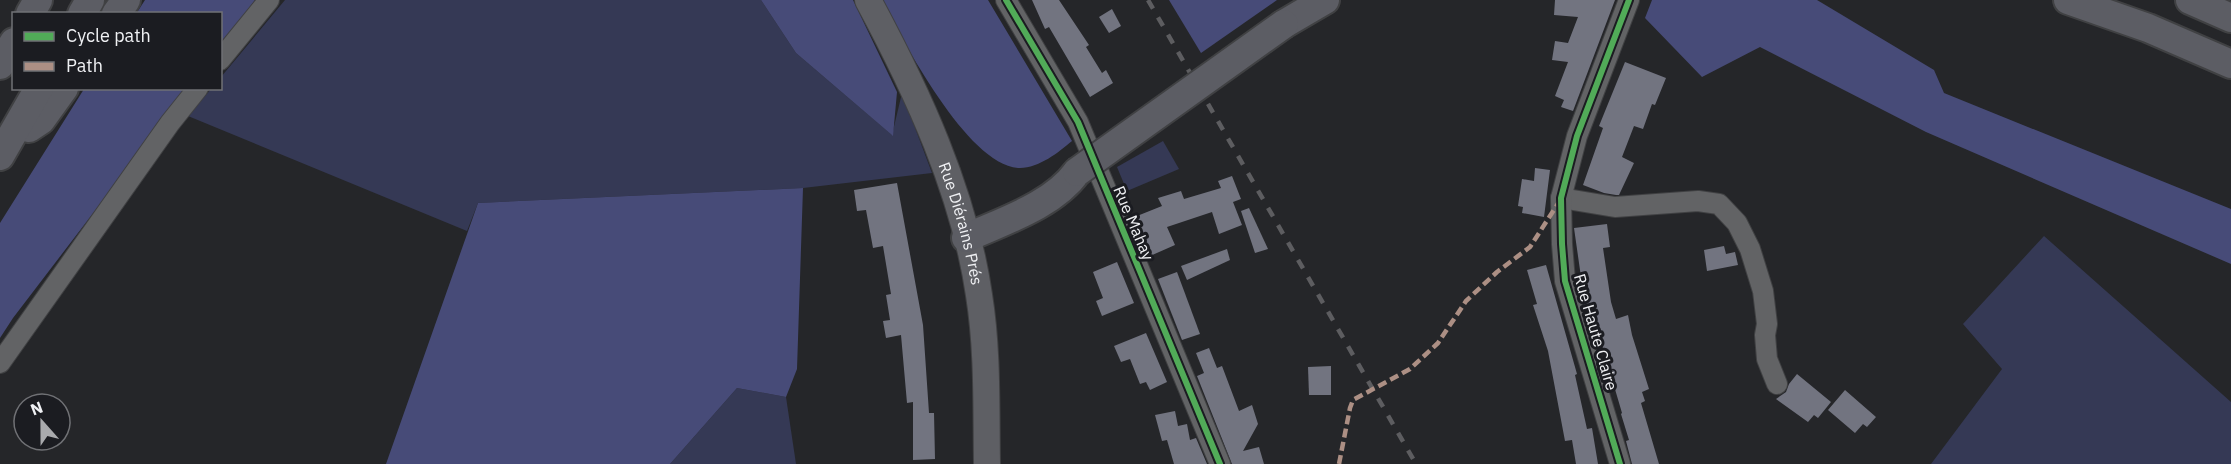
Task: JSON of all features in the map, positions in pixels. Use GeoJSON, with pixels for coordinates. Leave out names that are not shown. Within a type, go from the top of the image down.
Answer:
{"type":"FeatureCollection","features":[{"type":"Feature","properties":{"kind":"highway"},"geometry":{"type":"LineString","coordinates":[[964,228],[1069,177],[1287,22],[1313,0]]}},
{"type":"Feature","properties":{"kind":"highway"},"geometry":{"type":"LineString","coordinates":[[1287,22],[1325,0]]}},
{"type":"Feature","properties":{"kind":"highway"},"geometry":{"type":"LineString","coordinates":[[2068,0],[2148,28],[2231,64]]}},
{"type":"Feature","properties":{"kind":"highway"},"geometry":{"type":"LineString","coordinates":[[2190,0],[2231,18]]}},
{"type":"Feature","properties":{"kind":"highway"},"geometry":{"type":"LineString","coordinates":[[0,65],[12,45]]}},
{"type":"Feature","properties":{"kind":"highway"},"geometry":{"type":"LineString","coordinates":[[5,148],[38,90]]}},
{"type":"Feature","properties":{"kind":"highway"},"geometry":{"type":"LineString","coordinates":[[5,148],[41,120],[63,90]]}},
{"type":"Feature","properties":{"kind":"main road","name":"Rue Diérains Prés"},"geometry":{"type":"LineString","coordinates":[[868,0],[908,75],[925,114],[964,228],[979,293],[984,336],[987,464]]}},
{"type":"Feature","properties":{"kind":"street"},"geometry":{"type":"LineString","coordinates":[[222,58],[269,0]]}},
{"type":"Feature","properties":{"kind":"street","name":"Rue Mahay"},"geometry":{"type":"LineString","coordinates":[[1006,0],[1078,122],[1220,464]]}},
{"type":"Feature","properties":{"kind":"street","name":"Rue Haute Claire"},"geometry":{"type":"LineString","coordinates":[[1620,464],[1565,281],[1562,198],[1577,136],[1629,0]]}},
{"type":"Feature","properties":{"kind":"street"},"geometry":{"type":"LineString","coordinates":[[0,363],[170,123],[196,90]]}},
{"type":"Feature","properties":{"kind":"street"},"geometry":{"type":"LineString","coordinates":[[1562,198],[1615,207],[1698,201],[1719,204],[1737,223],[1750,249],[1763,291],[1767,324],[1765,336],[1767,359],[1777,384]]}},
{"type":"Feature","properties":{"kind":"shaded area"},"geometry":{"type":"Polygon","coordinates":[[[145,0],[255,0],[222,45],[222,12],[137,12],[145,0]]]}},
{"type":"Feature","properties":{"kind":"shaded area"},"geometry":{"type":"Polygon","coordinates":[[[285,0],[761,0],[796,53],[892,135],[902,93],[932,173],[803,188],[478,203],[467,231],[188,116],[210,90],[222,90],[222,76],[285,0]]]}},
{"type":"Feature","properties":{"kind":"shaded area"},"geometry":{"type":"Polygon","coordinates":[[[761,0],[853,0],[897,92],[893,136],[796,53],[761,0]]]}},
{"type":"Feature","properties":{"kind":"shaded area"},"geometry":{"type":"Polygon","coordinates":[[[881,0],[988,0],[1072,141],[1055,154],[1034,165],[1020,168],[1000,162],[980,147],[959,125],[921,71],[881,0]]]}},
{"type":"Feature","properties":{"kind":"shaded area"},"geometry":{"type":"Polygon","coordinates":[[[1169,0],[1277,0],[1201,53],[1169,0]]]}},
{"type":"Feature","properties":{"kind":"shaded area"},"geometry":{"type":"Polygon","coordinates":[[[1652,0],[1817,0],[1934,70],[1944,93],[2231,209],[2231,264],[1926,132],[1760,47],[1702,77],[1645,18],[1652,0]]]}},
{"type":"Feature","properties":{"kind":"shaded area"},"geometry":{"type":"Polygon","coordinates":[[[83,90],[187,90],[0,338],[0,223],[83,90]]]}},
{"type":"Feature","properties":{"kind":"shaded area"},"geometry":{"type":"Polygon","coordinates":[[[1163,141],[1179,169],[1127,191],[1117,167],[1163,141]]]}},
{"type":"Feature","properties":{"kind":"shaded area"},"geometry":{"type":"Polygon","coordinates":[[[803,188],[797,369],[786,397],[737,388],[670,464],[386,464],[478,203],[803,188]]]}},
{"type":"Feature","properties":{"kind":"shaded area"},"geometry":{"type":"Polygon","coordinates":[[[2044,236],[2231,402],[2231,464],[1931,464],[2002,369],[1963,324],[2044,236]]]}},
{"type":"Feature","properties":{"kind":"shaded area"},"geometry":{"type":"Polygon","coordinates":[[[737,388],[786,397],[796,464],[670,464],[737,388]]]}},
{"type":"Feature","properties":{"kind":"building"},"geometry":{"type":"Polygon","coordinates":[[[1032,0],[1059,0],[1089,45],[1086,47],[1102,73],[1106,70],[1113,83],[1090,97],[1049,27],[1045,29],[1032,0]]]}},
{"type":"Feature","properties":{"kind":"building"},"geometry":{"type":"Polygon","coordinates":[[[1555,0],[1615,0],[1573,111],[1561,107],[1564,100],[1555,96],[1568,62],[1552,60],[1555,41],[1568,43],[1578,17],[1554,15],[1555,0]]]}},
{"type":"Feature","properties":{"kind":"building"},"geometry":{"type":"Polygon","coordinates":[[[1112,9],[1121,26],[1109,33],[1099,17],[1112,9]]]}},
{"type":"Feature","properties":{"kind":"building"},"geometry":{"type":"Polygon","coordinates":[[[1625,62],[1666,78],[1655,105],[1652,104],[1643,129],[1634,126],[1622,157],[1634,163],[1619,195],[1616,195],[1583,185],[1603,128],[1599,126],[1625,62]]]}},
{"type":"Feature","properties":{"kind":"building"},"geometry":{"type":"Polygon","coordinates":[[[1535,168],[1550,170],[1544,217],[1522,213],[1523,207],[1518,206],[1522,179],[1534,181],[1535,168]]]}},
{"type":"Feature","properties":{"kind":"building"},"geometry":{"type":"Polygon","coordinates":[[[1232,176],[1241,199],[1233,202],[1242,225],[1219,234],[1212,212],[1167,227],[1175,245],[1150,256],[1132,218],[1162,206],[1158,198],[1181,191],[1184,199],[1221,188],[1218,181],[1232,176]]]}},
{"type":"Feature","properties":{"kind":"building"},"geometry":{"type":"Polygon","coordinates":[[[897,183],[923,325],[929,413],[934,413],[935,459],[913,460],[913,402],[907,403],[901,335],[886,338],[883,321],[890,320],[886,295],[891,294],[883,246],[873,248],[866,210],[857,211],[854,190],[897,183]]]}},
{"type":"Feature","properties":{"kind":"building"},"geometry":{"type":"Polygon","coordinates":[[[1249,208],[1268,249],[1255,253],[1241,211],[1249,208]]]}},
{"type":"Feature","properties":{"kind":"building"},"geometry":{"type":"Polygon","coordinates":[[[1607,224],[1610,247],[1603,248],[1611,302],[1616,319],[1628,315],[1649,389],[1642,392],[1645,401],[1641,403],[1659,464],[1632,464],[1626,441],[1629,440],[1602,345],[1595,326],[1591,327],[1577,279],[1581,277],[1574,228],[1607,224]]]}},
{"type":"Feature","properties":{"kind":"building"},"geometry":{"type":"Polygon","coordinates":[[[1724,246],[1726,254],[1735,252],[1738,265],[1707,271],[1704,250],[1724,246]]]}},
{"type":"Feature","properties":{"kind":"building"},"geometry":{"type":"Polygon","coordinates":[[[1227,249],[1230,260],[1187,280],[1181,266],[1227,249]]]}},
{"type":"Feature","properties":{"kind":"building"},"geometry":{"type":"Polygon","coordinates":[[[1117,262],[1134,303],[1102,316],[1096,301],[1103,298],[1093,272],[1117,262]]]}},
{"type":"Feature","properties":{"kind":"building"},"geometry":{"type":"Polygon","coordinates":[[[1546,265],[1577,374],[1575,375],[1587,429],[1592,428],[1598,464],[1576,464],[1572,440],[1565,441],[1548,351],[1533,305],[1537,304],[1527,270],[1546,265]]]}},
{"type":"Feature","properties":{"kind":"building"},"geometry":{"type":"Polygon","coordinates":[[[1177,272],[1200,334],[1182,340],[1158,279],[1177,272]]]}},
{"type":"Feature","properties":{"kind":"building"},"geometry":{"type":"Polygon","coordinates":[[[1146,333],[1167,382],[1150,390],[1146,382],[1140,384],[1130,359],[1121,362],[1114,346],[1146,333]]]}},
{"type":"Feature","properties":{"kind":"building"},"geometry":{"type":"Polygon","coordinates":[[[1209,348],[1217,368],[1222,366],[1239,411],[1252,405],[1258,424],[1243,451],[1259,447],[1264,464],[1232,464],[1197,376],[1204,373],[1196,353],[1209,348]]]}},
{"type":"Feature","properties":{"kind":"building"},"geometry":{"type":"Polygon","coordinates":[[[1331,366],[1331,395],[1309,395],[1308,367],[1331,366]]]}},
{"type":"Feature","properties":{"kind":"building"},"geometry":{"type":"Polygon","coordinates":[[[1797,374],[1831,402],[1818,418],[1814,415],[1808,422],[1776,399],[1786,392],[1797,374]]]}},
{"type":"Feature","properties":{"kind":"building"},"geometry":{"type":"Polygon","coordinates":[[[1845,390],[1876,417],[1867,427],[1863,424],[1855,433],[1828,410],[1845,390]]]}},
{"type":"Feature","properties":{"kind":"building"},"geometry":{"type":"Polygon","coordinates":[[[1175,411],[1178,426],[1187,424],[1190,440],[1196,438],[1207,464],[1174,464],[1167,440],[1162,441],[1155,415],[1175,411]]]}},
{"type":"Feature","properties":{"kind":"railway"},"geometry":{"type":"LineString","coordinates":[[1148,0],[1416,464]]}},
{"type":"Feature","properties":{"kind":"marked path"},"geometry":{"type":"LineString","coordinates":[[1339,464],[1353,400],[1410,369],[1438,343],[1466,301],[1497,272],[1530,247],[1559,202]]}},
{"type":"Feature","properties":{"kind":"cycle path"},"geometry":{"type":"LineString","coordinates":[[1006,0],[1078,122],[1220,464]]}},
{"type":"Feature","properties":{"kind":"cycle path"},"geometry":{"type":"LineString","coordinates":[[1620,464],[1565,281],[1561,198],[1577,136],[1629,0]]}}]}
